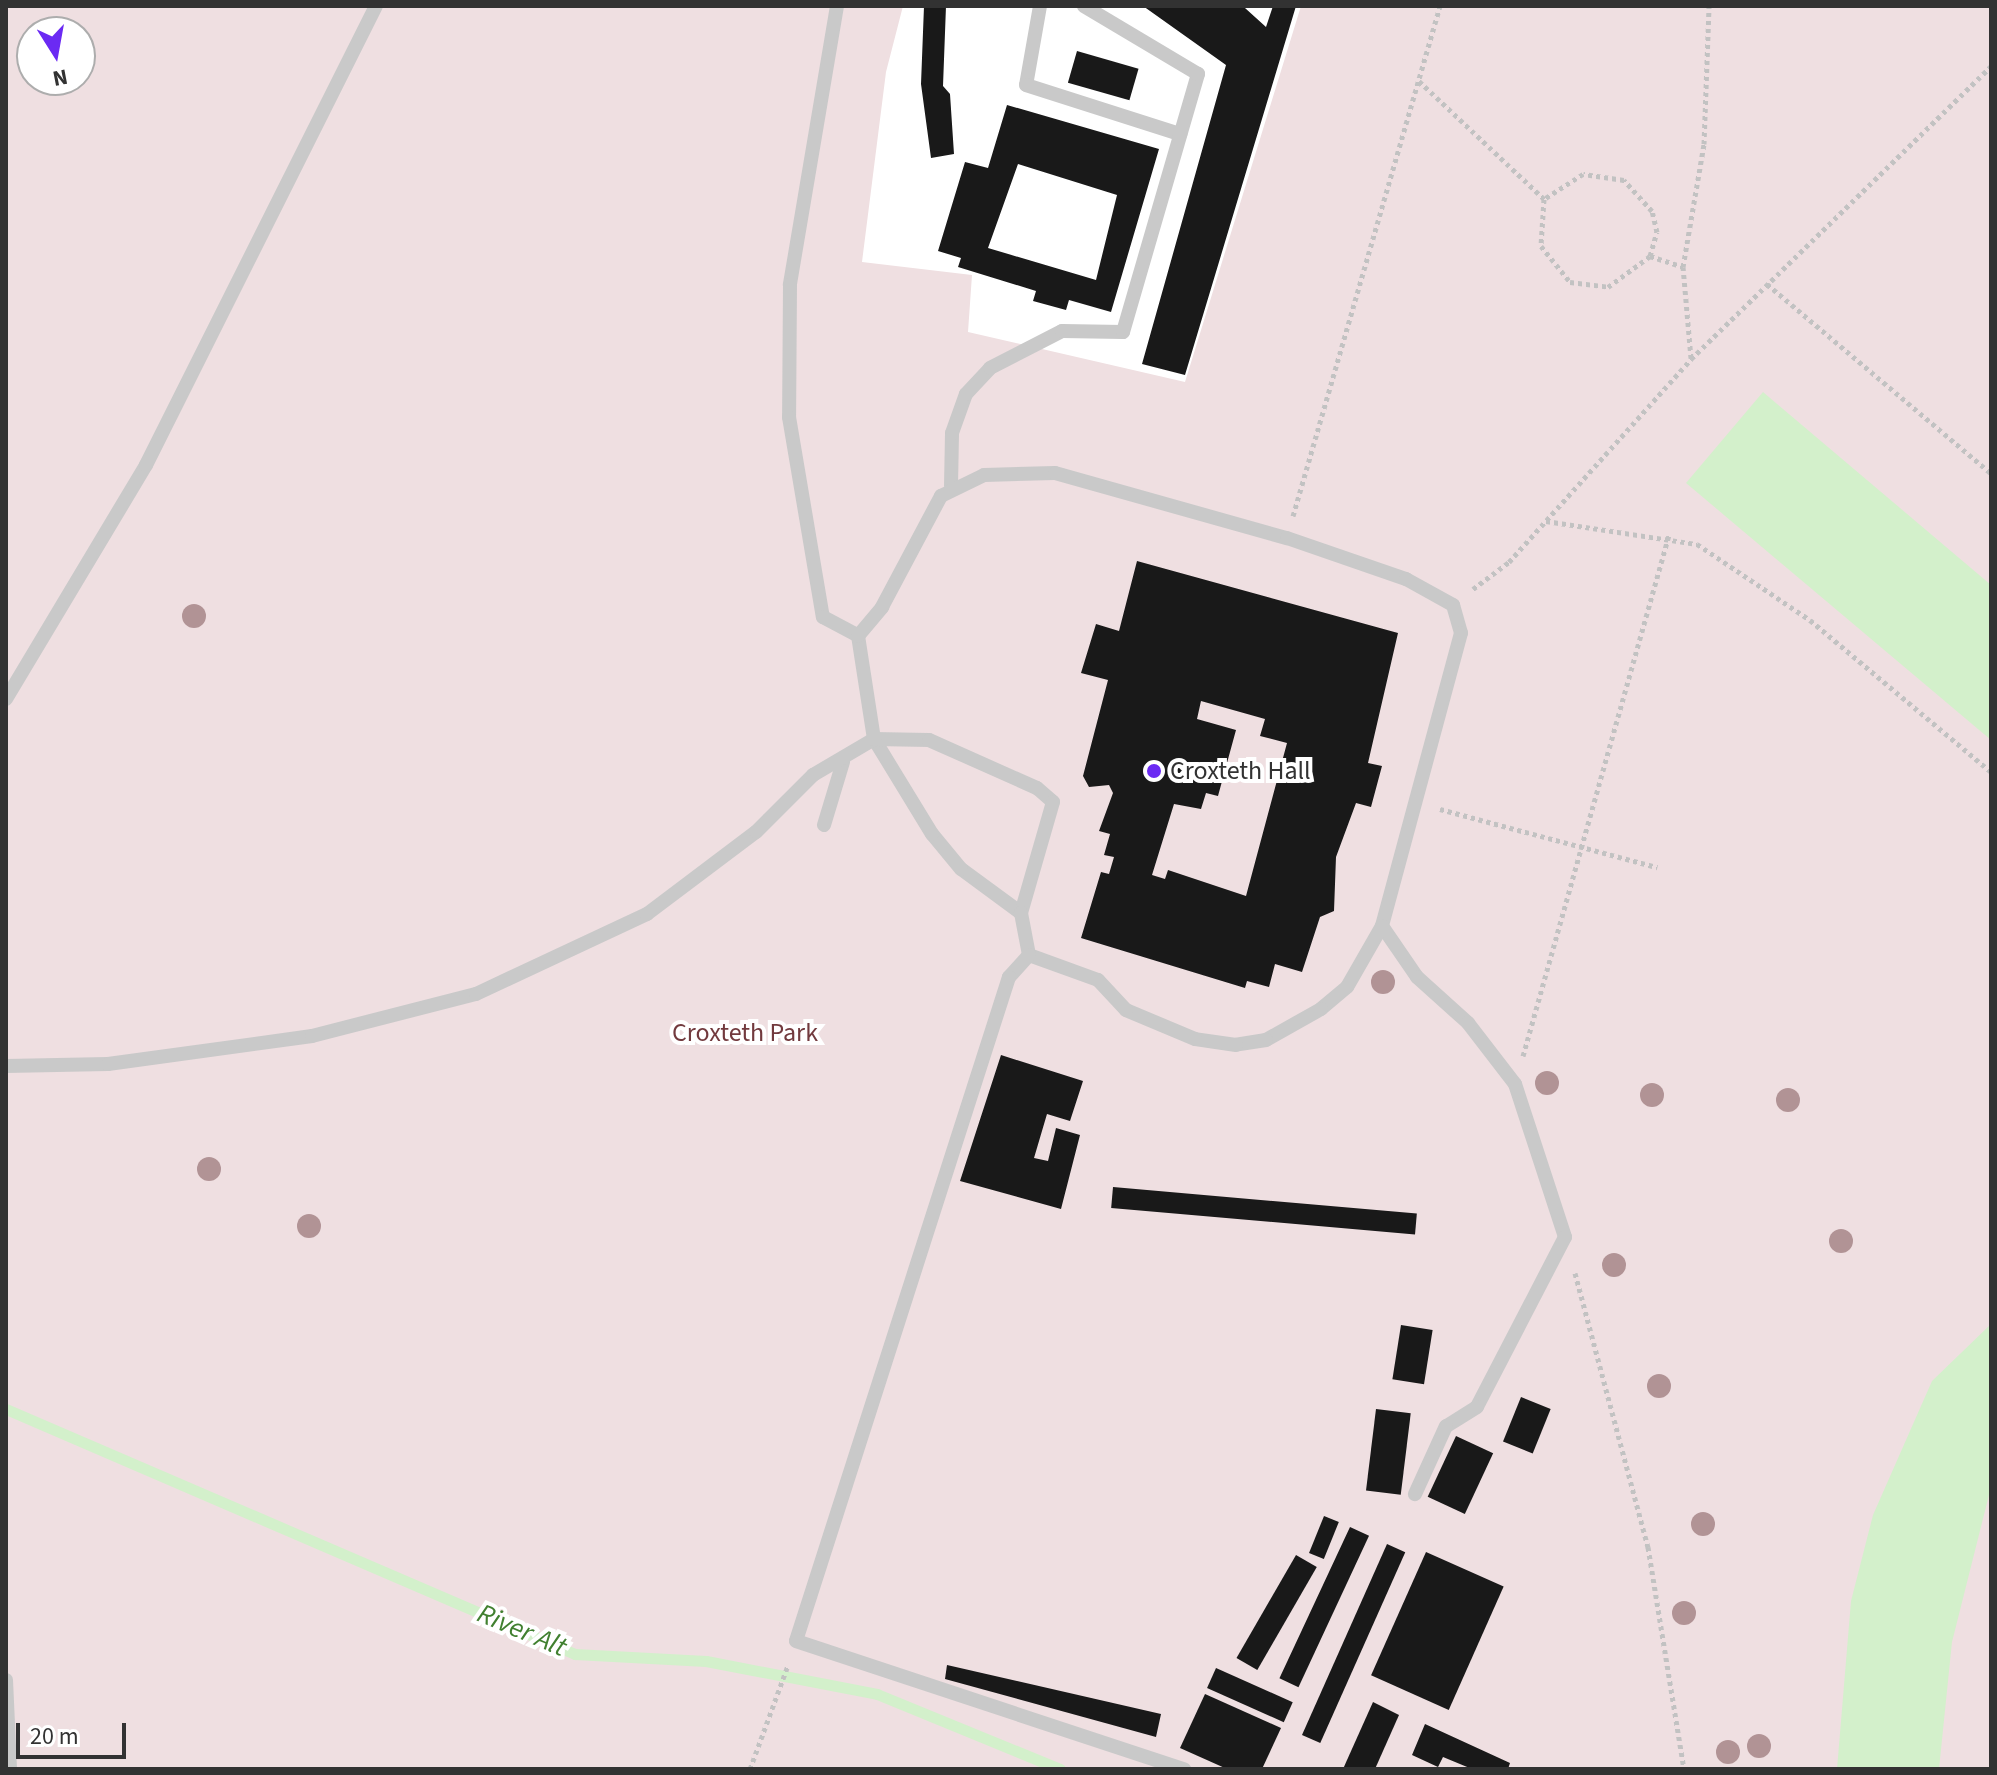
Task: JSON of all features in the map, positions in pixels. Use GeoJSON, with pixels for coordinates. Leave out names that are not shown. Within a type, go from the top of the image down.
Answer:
{"type":"FeatureCollection","features":[{"type":"Feature","properties":{"kind":"lane"},"geometry":{"type":"LineString","coordinates":[[6,699],[146,465],[376,6]]}},
{"type":"Feature","properties":{"kind":"lane"},"geometry":{"type":"LineString","coordinates":[[837,6],[790,285],[789,417],[823,617],[858,636]]}},
{"type":"Feature","properties":{"kind":"lane"},"geometry":{"type":"LineString","coordinates":[[1040,6],[1026,85],[1180,134]]}},
{"type":"Feature","properties":{"kind":"lane"},"geometry":{"type":"LineString","coordinates":[[1021,913],[941,846],[874,739],[858,636],[951,486],[952,433],[966,394],[990,368],[1062,331],[1123,332],[1198,74],[1084,6]]}},
{"type":"Feature","properties":{"kind":"lane"},"geometry":{"type":"LineString","coordinates":[[951,486],[984,475],[1055,473],[1287,538],[1406,579],[1453,605],[1461,633],[1411,802],[1382,926],[1347,987],[1321,1009],[1266,1040],[1236,1045],[1195,1039],[1126,1010],[1098,980],[1029,955]]}},
{"type":"Feature","properties":{"kind":"lane"},"geometry":{"type":"LineString","coordinates":[[6,1066],[214,1053],[476,994],[647,914],[736,849],[813,775],[843,762],[874,739],[929,740],[1037,788],[1053,802],[1021,913],[1029,955]]}},
{"type":"Feature","properties":{"kind":"lane"},"geometry":{"type":"LineString","coordinates":[[824,825],[843,762]]}},
{"type":"Feature","properties":{"kind":"lane"},"geometry":{"type":"LineString","coordinates":[[1382,926],[1417,977],[1468,1023],[1515,1084],[1565,1237],[1477,1407],[1446,1426],[1415,1494]]}},
{"type":"Feature","properties":{"kind":"lane"},"geometry":{"type":"LineString","coordinates":[[1029,955],[1009,977],[796,1641],[1184,1769]]}},
{"type":"Feature","properties":{"kind":"lane"},"geometry":{"type":"LineString","coordinates":[[6,1680],[10,1769]]}},
{"type":"Feature","properties":{"kind":"path"},"geometry":{"type":"LineString","coordinates":[[1287,538],[1440,6]]}},
{"type":"Feature","properties":{"kind":"path"},"geometry":{"type":"LineString","coordinates":[[1691,359],[1683,267],[1704,144],[1709,6]]}},
{"type":"Feature","properties":{"kind":"path"},"geometry":{"type":"LineString","coordinates":[[1453,605],[1509,562],[1691,359],[1991,66]]}},
{"type":"Feature","properties":{"kind":"path"},"geometry":{"type":"LineString","coordinates":[[1419,81],[1544,199]]}},
{"type":"Feature","properties":{"kind":"path"},"geometry":{"type":"LineString","coordinates":[[1583,174],[1624,180],[1652,211],[1657,232],[1650,256],[1608,287],[1570,282],[1541,246],[1544,199],[1583,174]]}},
{"type":"Feature","properties":{"kind":"path"},"geometry":{"type":"LineString","coordinates":[[1650,256],[1683,267]]}},
{"type":"Feature","properties":{"kind":"path"},"geometry":{"type":"LineString","coordinates":[[1767,284],[1991,473]]}},
{"type":"Feature","properties":{"kind":"path"},"geometry":{"type":"LineString","coordinates":[[1545,521],[1669,535],[1697,544],[1810,620],[1991,772]]}},
{"type":"Feature","properties":{"kind":"path"},"geometry":{"type":"LineString","coordinates":[[1515,1084],[1669,535]]}},
{"type":"Feature","properties":{"kind":"path"},"geometry":{"type":"LineString","coordinates":[[1411,802],[1581,844],[1657,867]]}},
{"type":"Feature","properties":{"kind":"path"},"geometry":{"type":"LineString","coordinates":[[1565,1237],[1648,1547],[1684,1769]]}},
{"type":"Feature","properties":{"kind":"path"},"geometry":{"type":"LineString","coordinates":[[750,1769],[788,1664]]}},
{"type":"Feature","properties":{"kind":"green space","name":"Croxteth Park"},"geometry":{"type":"Polygon","coordinates":[[[6,6],[903,6],[886,72],[862,262],[972,275],[968,332],[1185,382],[1301,6],[1991,6],[1991,1769],[6,1769],[6,6]]]}},
{"type":"Feature","properties":{"kind":"shaded area"},"geometry":{"type":"Polygon","coordinates":[[[1763,392],[1991,585],[1991,740],[1686,483],[1763,392]]]}},
{"type":"Feature","properties":{"kind":"shaded area"},"geometry":{"type":"Polygon","coordinates":[[[1991,1324],[1991,1487],[1952,1642],[1939,1769],[1837,1769],[1851,1601],[1873,1515],[1932,1381],[1991,1324]]]}},
{"type":"Feature","properties":{"kind":"building"},"geometry":{"type":"Polygon","coordinates":[[[924,6],[946,6],[943,86],[950,94],[954,154],[931,158],[921,84],[924,6]]]}},
{"type":"Feature","properties":{"kind":"building"},"geometry":{"type":"Polygon","coordinates":[[[1143,6],[1245,8],[1266,27],[1273,6],[1296,6],[1185,375],[1142,364],[1226,65],[1143,6]]]}},
{"type":"Feature","properties":{"kind":"building"},"geometry":{"type":"Polygon","coordinates":[[[1077,51],[1139,69],[1129,100],[1068,83],[1077,51]]]}},
{"type":"Feature","properties":{"kind":"building"},"geometry":{"type":"Polygon","coordinates":[[[1007,105],[1159,149],[1111,312],[1069,300],[1066,310],[1033,301],[1036,291],[958,267],[961,258],[938,251],[965,162],[988,168],[1007,105]],[[1018,164],[988,248],[1096,280],[1117,195],[1018,164]]]}},
{"type":"Feature","properties":{"kind":"building","name":"Croxteth Hall"},"geometry":{"type":"Polygon","coordinates":[[[1137,561],[1398,633],[1368,763],[1382,766],[1371,807],[1356,803],[1336,857],[1334,911],[1320,917],[1302,972],[1275,964],[1269,987],[1247,981],[1245,988],[1081,938],[1101,872],[1109,874],[1114,857],[1104,855],[1110,834],[1099,831],[1113,793],[1109,785],[1089,787],[1083,776],[1108,680],[1081,673],[1096,624],[1119,631],[1137,561]],[[1201,701],[1197,719],[1236,730],[1218,796],[1206,793],[1201,809],[1174,804],[1152,875],[1165,879],[1168,870],[1246,896],[1287,743],[1260,736],[1265,719],[1201,701]]]}},
{"type":"Feature","properties":{"kind":"building"},"geometry":{"type":"Polygon","coordinates":[[[1001,1055],[1083,1081],[1070,1121],[1047,1114],[1034,1158],[1048,1161],[1056,1128],[1080,1135],[1061,1209],[960,1181],[1001,1055]]]}},
{"type":"Feature","properties":{"kind":"building"},"geometry":{"type":"Polygon","coordinates":[[[1113,1187],[1417,1214],[1415,1235],[1111,1208],[1113,1187]]]}},
{"type":"Feature","properties":{"kind":"building"},"geometry":{"type":"Polygon","coordinates":[[[1401,1325],[1433,1330],[1424,1384],[1392,1379],[1401,1325]]]}},
{"type":"Feature","properties":{"kind":"building"},"geometry":{"type":"Polygon","coordinates":[[[1521,1397],[1551,1409],[1533,1453],[1503,1442],[1521,1397]]]}},
{"type":"Feature","properties":{"kind":"building"},"geometry":{"type":"Polygon","coordinates":[[[1376,1409],[1411,1413],[1401,1495],[1366,1490],[1376,1409]]]}},
{"type":"Feature","properties":{"kind":"building"},"geometry":{"type":"Polygon","coordinates":[[[1456,1436],[1493,1453],[1465,1514],[1428,1497],[1456,1436]]]}},
{"type":"Feature","properties":{"kind":"building"},"geometry":{"type":"Polygon","coordinates":[[[1324,1516],[1339,1522],[1324,1559],[1309,1553],[1324,1516]]]}},
{"type":"Feature","properties":{"kind":"building"},"geometry":{"type":"Polygon","coordinates":[[[1350,1527],[1369,1536],[1298,1687],[1279,1678],[1350,1527]]]}},
{"type":"Feature","properties":{"kind":"building"},"geometry":{"type":"Polygon","coordinates":[[[1387,1544],[1405,1552],[1320,1743],[1302,1735],[1387,1544]]]}},
{"type":"Feature","properties":{"kind":"building"},"geometry":{"type":"Polygon","coordinates":[[[1426,1552],[1504,1587],[1449,1710],[1371,1675],[1426,1552]]]}},
{"type":"Feature","properties":{"kind":"building"},"geometry":{"type":"Polygon","coordinates":[[[1296,1555],[1317,1567],[1257,1670],[1236,1658],[1296,1555]]]}},
{"type":"Feature","properties":{"kind":"building"},"geometry":{"type":"Polygon","coordinates":[[[947,1665],[1161,1714],[1156,1737],[945,1679],[947,1665]]]}},
{"type":"Feature","properties":{"kind":"building"},"geometry":{"type":"Polygon","coordinates":[[[1216,1668],[1293,1702],[1284,1722],[1207,1688],[1216,1668]]]}},
{"type":"Feature","properties":{"kind":"building"},"geometry":{"type":"Polygon","coordinates":[[[1205,1694],[1281,1728],[1262,1769],[1227,1769],[1180,1748],[1205,1694]]]}},
{"type":"Feature","properties":{"kind":"building"},"geometry":{"type":"Polygon","coordinates":[[[1373,1702],[1399,1715],[1375,1769],[1343,1769],[1373,1702]]]}},
{"type":"Feature","properties":{"kind":"building"},"geometry":{"type":"Polygon","coordinates":[[[1425,1724],[1510,1763],[1508,1769],[1472,1769],[1443,1757],[1438,1767],[1412,1755],[1425,1724]]]}},
{"type":"Feature","properties":{"kind":"waterway","name":"River Alt"},"geometry":{"type":"LineString","coordinates":[[6,1409],[575,1654],[706,1661],[877,1694],[1060,1769]]}},
{"type":"Feature","properties":{"kind":"place","name":"Croxteth Hall"},"geometry":{"type":"Point","coordinates":[1154,771]}}]}
